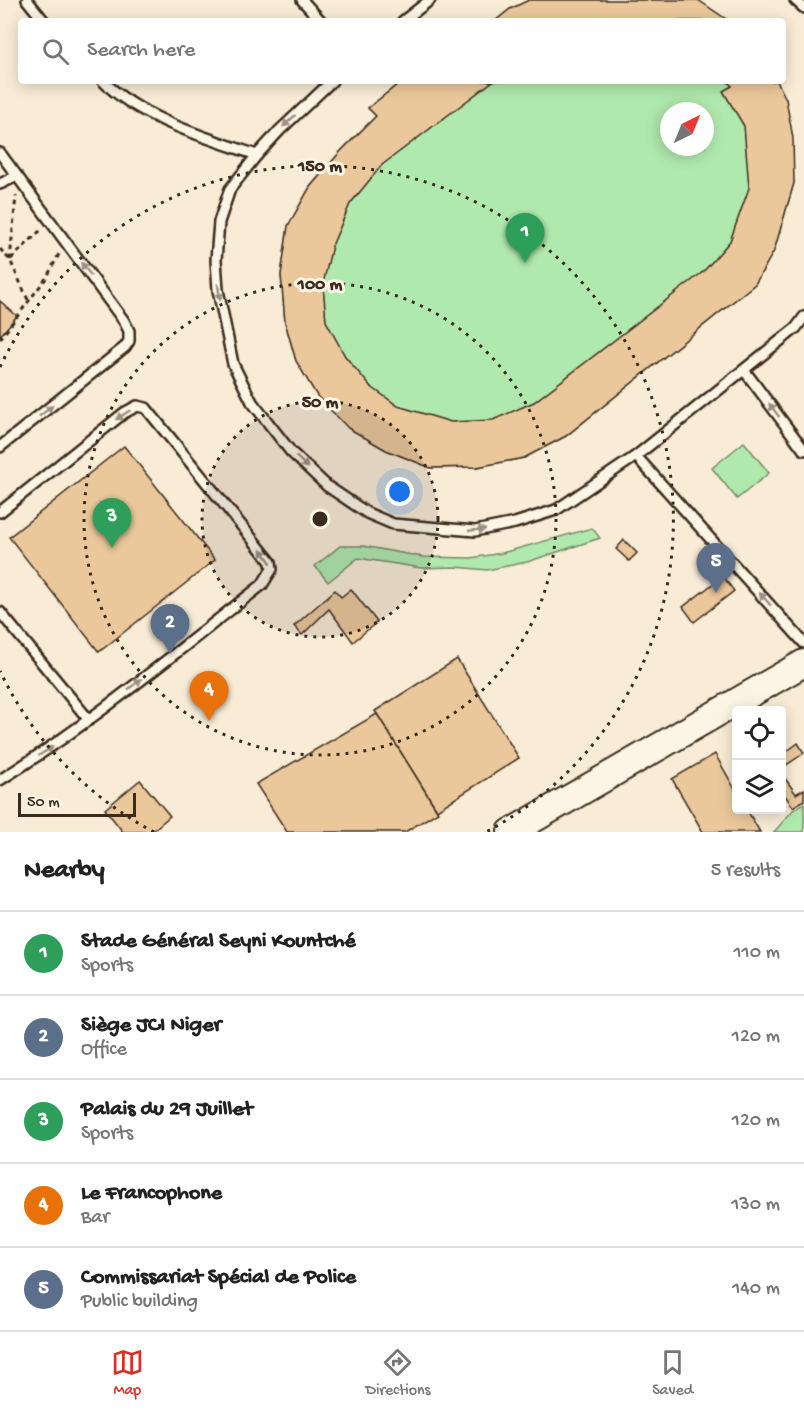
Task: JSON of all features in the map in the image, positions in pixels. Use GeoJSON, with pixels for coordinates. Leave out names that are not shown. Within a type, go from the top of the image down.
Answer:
{"type":"FeatureCollection","features":[{"type":"Feature","properties":{"kind":"street"},"geometry":{"type":"LineString","coordinates":[[511,832],[804,663]]}},
{"type":"Feature","properties":{"kind":"lane"},"geometry":{"type":"LineString","coordinates":[[27,0],[42,18]]}},
{"type":"Feature","properties":{"kind":"lane"},"geometry":{"type":"LineString","coordinates":[[303,0],[318,18]]}},
{"type":"Feature","properties":{"kind":"lane"},"geometry":{"type":"LineString","coordinates":[[406,18],[418,3],[430,0]]}},
{"type":"Feature","properties":{"kind":"lane"},"geometry":{"type":"LineString","coordinates":[[795,0],[804,8]]}},
{"type":"Feature","properties":{"kind":"lane"},"geometry":{"type":"LineString","coordinates":[[107,84],[124,100],[186,130],[257,154]]}},
{"type":"Feature","properties":{"kind":"lane"},"geometry":{"type":"LineString","coordinates":[[329,84],[257,154],[230,189],[219,222],[216,260],[226,340],[233,364],[252,402],[291,452],[327,486],[367,513],[393,524],[475,531],[515,524],[556,510],[636,456],[796,328],[804,317]]}},
{"type":"Feature","properties":{"kind":"lane"},"geometry":{"type":"LineString","coordinates":[[0,153],[51,220],[129,331],[129,340],[125,346],[99,370],[0,447]]}},
{"type":"Feature","properties":{"kind":"lane"},"geometry":{"type":"LineString","coordinates":[[0,184],[17,176]]}},
{"type":"Feature","properties":{"kind":"lane"},"geometry":{"type":"LineString","coordinates":[[744,370],[804,450]]}},
{"type":"Feature","properties":{"kind":"lane"},"geometry":{"type":"LineString","coordinates":[[0,512],[124,413],[137,406],[146,408],[271,562],[272,569],[262,585],[89,720],[53,747],[0,780]]}},
{"type":"Feature","properties":{"kind":"lane"},"geometry":{"type":"LineString","coordinates":[[636,456],[804,643]]}},
{"type":"Feature","properties":{"kind":"lane"},"geometry":{"type":"LineString","coordinates":[[0,612],[89,720]]}},
{"type":"Feature","properties":{"kind":"path"},"geometry":{"type":"LineString","coordinates":[[10,260],[17,176]]}},
{"type":"Feature","properties":{"kind":"path"},"geometry":{"type":"LineString","coordinates":[[10,260],[51,220]]}},
{"type":"Feature","properties":{"kind":"path"},"geometry":{"type":"LineString","coordinates":[[0,339],[47,277],[65,241]]}},
{"type":"Feature","properties":{"kind":"path"},"geometry":{"type":"LineString","coordinates":[[0,249],[10,260],[29,302]]}},
{"type":"Feature","properties":{"kind":"green space"},"geometry":{"type":"Polygon","coordinates":[[[398,84],[778,84],[794,183],[774,251],[755,284],[566,436],[524,458],[477,467],[431,468],[386,450],[348,428],[296,361],[285,322],[281,275],[288,226],[310,187],[341,151],[376,116],[368,108],[398,84]]]}},
{"type":"Feature","properties":{"kind":"green space"},"geometry":{"type":"Polygon","coordinates":[[[744,442],[769,473],[737,499],[712,468],[744,442]]]}},
{"type":"Feature","properties":{"kind":"green space"},"geometry":{"type":"Polygon","coordinates":[[[592,528],[600,538],[527,562],[487,570],[456,567],[421,568],[358,558],[328,582],[315,566],[340,546],[363,546],[423,557],[471,558],[502,553],[592,528]]]}},
{"type":"Feature","properties":{"kind":"green space"},"geometry":{"type":"Polygon","coordinates":[[[804,803],[804,832],[774,832],[793,810],[804,803]]]}},
{"type":"Feature","properties":{"kind":"building"},"geometry":{"type":"Polygon","coordinates":[[[529,0],[698,0],[725,18],[499,18],[510,9],[529,0]]]}},
{"type":"Feature","properties":{"kind":"building"},"geometry":{"type":"Polygon","coordinates":[[[398,84],[489,84],[382,165],[350,204],[332,246],[323,284],[326,321],[345,356],[370,386],[398,406],[451,422],[493,420],[534,402],[704,271],[730,241],[749,188],[744,126],[723,91],[732,86],[730,84],[778,84],[786,99],[793,138],[794,183],[774,251],[755,284],[566,436],[524,458],[477,467],[431,468],[386,450],[348,428],[317,396],[296,361],[285,322],[281,275],[288,226],[310,187],[341,151],[376,116],[368,108],[398,84]]]}},
{"type":"Feature","properties":{"kind":"building"},"geometry":{"type":"Polygon","coordinates":[[[0,301],[17,316],[0,336],[0,301]]]}},
{"type":"Feature","properties":{"kind":"building"},"geometry":{"type":"Polygon","coordinates":[[[124,446],[215,560],[99,652],[9,537],[124,446]]]}},
{"type":"Feature","properties":{"kind":"building"},"geometry":{"type":"Polygon","coordinates":[[[624,540],[637,553],[629,561],[616,549],[624,540]]]}},
{"type":"Feature","properties":{"kind":"building"},"geometry":{"type":"Polygon","coordinates":[[[723,576],[734,591],[694,622],[683,607],[723,576]]]}},
{"type":"Feature","properties":{"kind":"building"},"geometry":{"type":"Polygon","coordinates":[[[351,589],[377,622],[353,642],[329,609],[302,635],[294,626],[335,590],[341,597],[351,589]]]}},
{"type":"Feature","properties":{"kind":"building"},"geometry":{"type":"Polygon","coordinates":[[[457,659],[519,758],[437,810],[375,711],[457,659]]]}},
{"type":"Feature","properties":{"kind":"building"},"geometry":{"type":"Polygon","coordinates":[[[377,714],[438,812],[405,832],[287,832],[256,784],[377,714]]]}},
{"type":"Feature","properties":{"kind":"building"},"geometry":{"type":"Polygon","coordinates":[[[798,743],[804,753],[786,765],[786,752],[798,743]]]}},
{"type":"Feature","properties":{"kind":"building"},"geometry":{"type":"Polygon","coordinates":[[[715,754],[732,784],[732,814],[749,814],[760,832],[703,832],[672,779],[715,754]]]}},
{"type":"Feature","properties":{"kind":"building"},"geometry":{"type":"Polygon","coordinates":[[[140,780],[170,816],[151,832],[123,832],[105,809],[140,780]]]}},
{"type":"Feature","properties":{"kind":"building"},"geometry":{"type":"Polygon","coordinates":[[[786,780],[796,794],[804,789],[804,800],[793,807],[786,797],[786,780]]]}},
{"type":"Feature","properties":{"kind":"place","name":"Stade Général Seyni Kountché"},"geometry":{"type":"Point","coordinates":[525,263]}},
{"type":"Feature","properties":{"kind":"place","name":"Palais du 29 Juillet"},"geometry":{"type":"Point","coordinates":[112,548]}},
{"type":"Feature","properties":{"kind":"place","name":"Commissariat Spécial de Police"},"geometry":{"type":"Point","coordinates":[716,593]}},
{"type":"Feature","properties":{"kind":"place","name":"Siège JCI Niger"},"geometry":{"type":"Point","coordinates":[170,654]}},
{"type":"Feature","properties":{"kind":"place","name":"Le Francophone"},"geometry":{"type":"Point","coordinates":[209,721]}}]}
